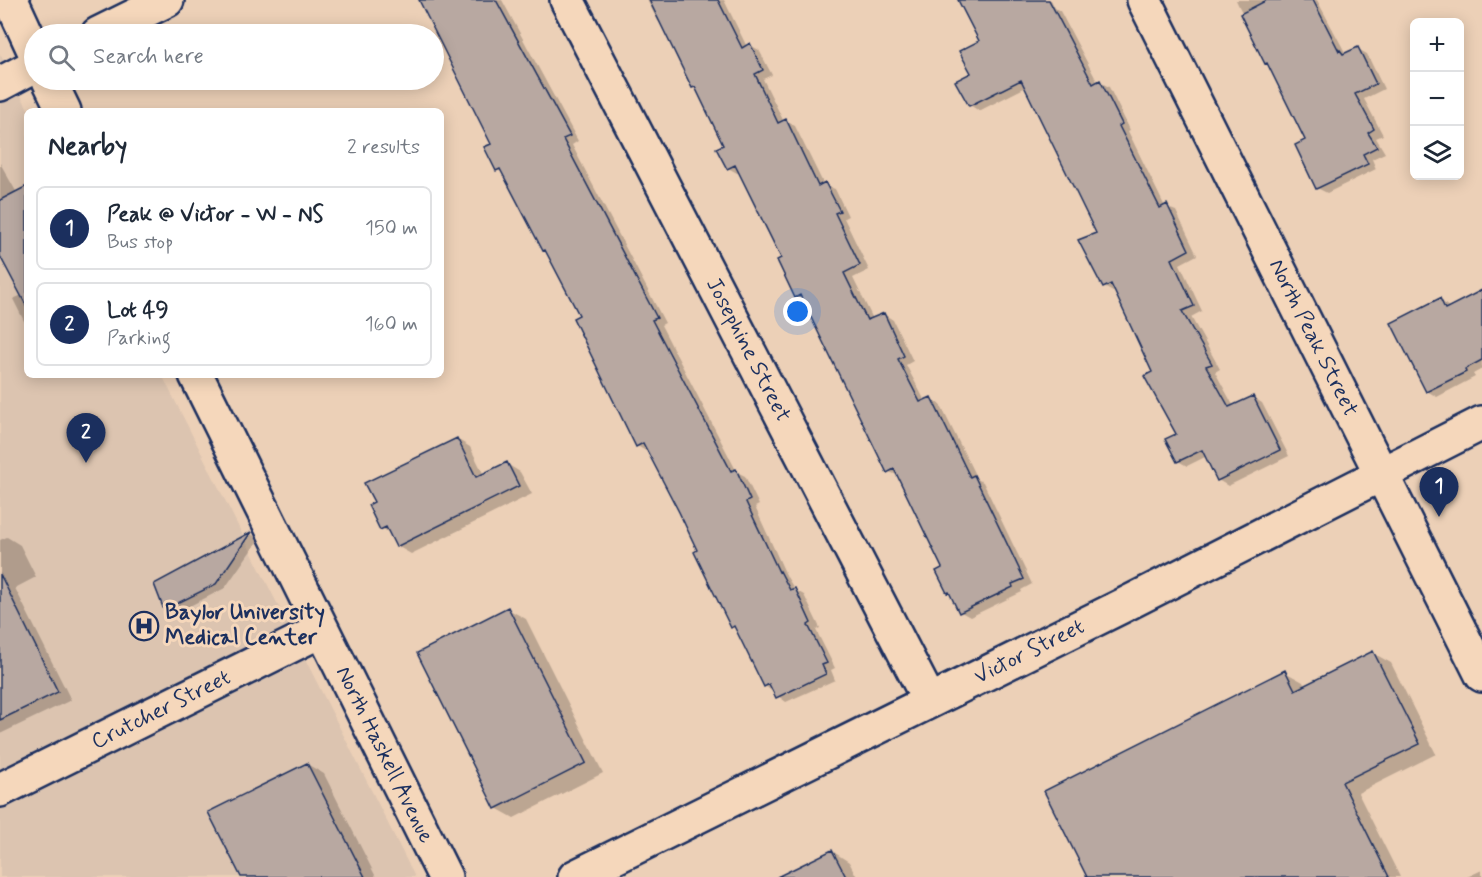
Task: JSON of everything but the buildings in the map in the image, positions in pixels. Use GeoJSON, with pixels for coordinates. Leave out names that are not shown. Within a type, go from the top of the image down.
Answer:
{"type":"FeatureCollection","features":[{"type":"Feature","properties":{"kind":"street"},"geometry":{"type":"LineString","coordinates":[[11,0],[24,28]]}},
{"type":"Feature","properties":{"kind":"street"},"geometry":{"type":"LineString","coordinates":[[118,24],[167,0]]}},
{"type":"Feature","properties":{"kind":"street","name":"Josephine Street"},"geometry":{"type":"LineString","coordinates":[[567,0],[929,700]]}},
{"type":"Feature","properties":{"kind":"street","name":"North Peak Street"},"geometry":{"type":"LineString","coordinates":[[1144,0],[1482,675]]}},
{"type":"Feature","properties":{"kind":"street"},"geometry":{"type":"LineString","coordinates":[[0,84],[24,71]]}},
{"type":"Feature","properties":{"kind":"street"},"geometry":{"type":"LineString","coordinates":[[54,90],[63,108]]}},
{"type":"Feature","properties":{"kind":"street","name":"North Haskell Avenue"},"geometry":{"type":"LineString","coordinates":[[197,378],[445,877]]}},
{"type":"Feature","properties":{"kind":"street","name":"Victor Street"},"geometry":{"type":"LineString","coordinates":[[575,877],[1482,423]]}},
{"type":"Feature","properties":{"kind":"street","name":"Crutcher Street"},"geometry":{"type":"LineString","coordinates":[[0,790],[322,630]]}},
{"type":"Feature","properties":{"kind":"shaded area","name":"Baylor University Medical Center"},"geometry":{"type":"Polygon","coordinates":[[[0,54],[27,108],[24,108],[24,378],[164,378],[415,877],[0,877],[0,54]]]}},
{"type":"Feature","properties":{"kind":"place","name":"Lot 49"},"geometry":{"type":"Point","coordinates":[86,463]}},
{"type":"Feature","properties":{"kind":"place","name":"Peak @ Victor - W - NS"},"geometry":{"type":"Point","coordinates":[1439,517]}},
{"type":"Feature","properties":{"kind":"place","name":"Baylor University Medical Center"},"geometry":{"type":"Point","coordinates":[144,626]}}]}
